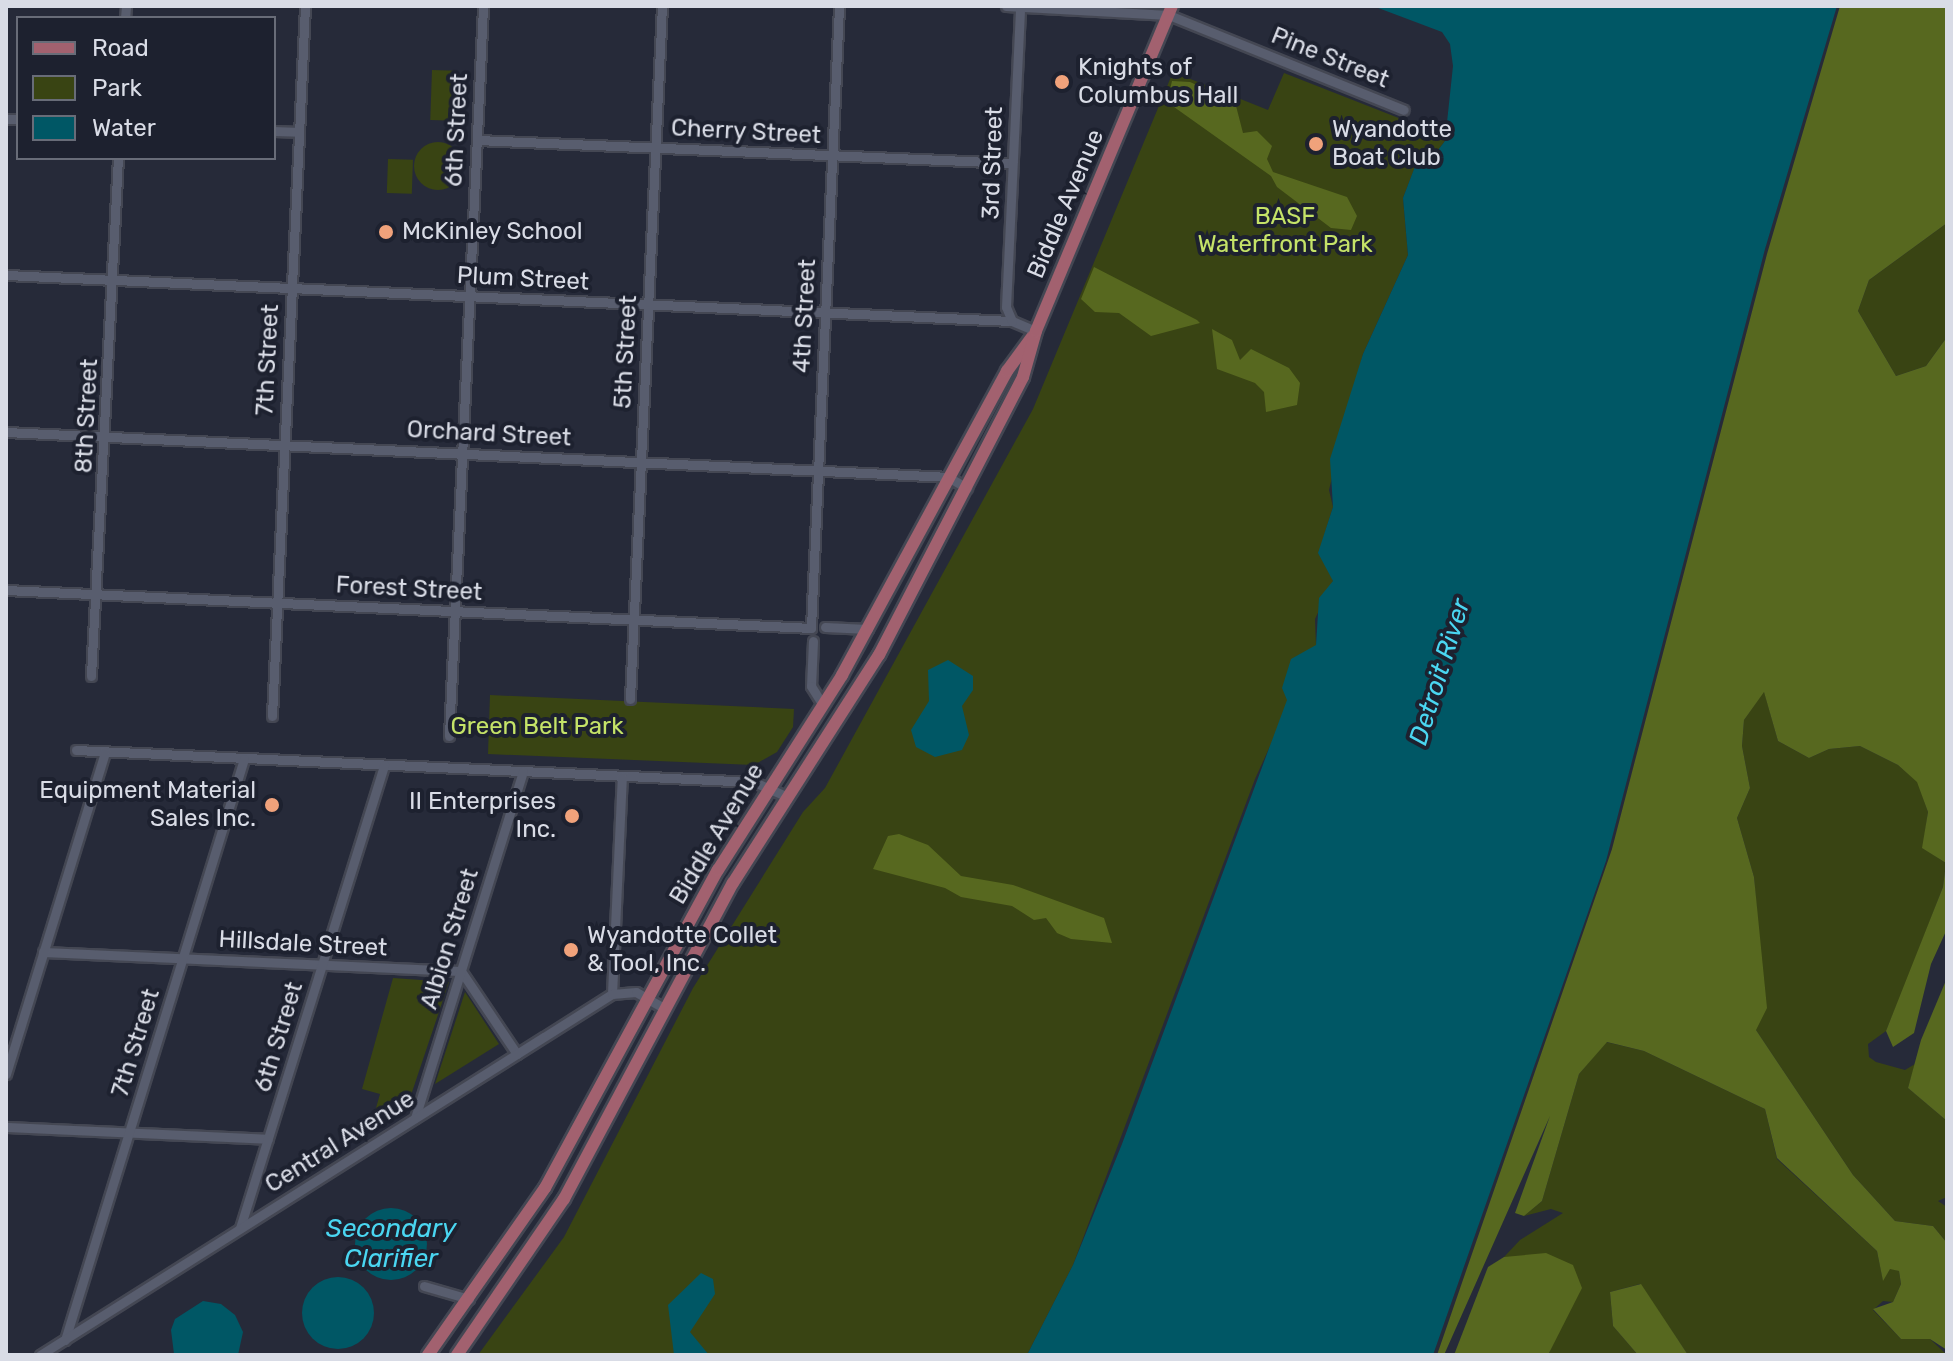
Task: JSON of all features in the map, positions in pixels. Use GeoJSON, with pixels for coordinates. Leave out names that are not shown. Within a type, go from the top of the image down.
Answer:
{"type":"FeatureCollection","features":[{"type":"Feature","properties":{"kind":"main road","name":"Biddle Avenue"},"geometry":{"type":"LineString","coordinates":[[457,1355],[564,1199],[733,883],[879,655],[1023,377],[1036,331],[1170,10]]}},
{"type":"Feature","properties":{"kind":"main road","name":"Biddle Avenue"},"geometry":{"type":"LineString","coordinates":[[428,1355],[545,1188],[648,997],[770,786],[868,629],[1007,371],[1036,331]]}},
{"type":"Feature","properties":{"kind":"main road"},"geometry":{"type":"LineString","coordinates":[[545,1188],[564,1199]]}},
{"type":"Feature","properties":{"kind":"street","name":"7th Street"},"geometry":{"type":"LineString","coordinates":[[272,716],[305,6]]}},
{"type":"Feature","properties":{"kind":"street","name":"6th Street"},"geometry":{"type":"LineString","coordinates":[[449,736],[483,6]]}},
{"type":"Feature","properties":{"kind":"street","name":"5th Street"},"geometry":{"type":"LineString","coordinates":[[630,699],[662,6]]}},
{"type":"Feature","properties":{"kind":"street","name":"4th Street"},"geometry":{"type":"LineString","coordinates":[[811,628],[839,6]]}},
{"type":"Feature","properties":{"kind":"street","name":"Pine Street"},"geometry":{"type":"LineString","coordinates":[[1006,6],[1170,10],[1404,110]]}},
{"type":"Feature","properties":{"kind":"street","name":"3rd Street"},"geometry":{"type":"LineString","coordinates":[[1012,321],[1006,307],[1020,6]]}},
{"type":"Feature","properties":{"kind":"street"},"geometry":{"type":"LineString","coordinates":[[276,131],[299,132]]}},
{"type":"Feature","properties":{"kind":"street","name":"Cherry Street"},"geometry":{"type":"LineString","coordinates":[[477,140],[1013,163]]}},
{"type":"Feature","properties":{"kind":"street","name":"8th Street"},"geometry":{"type":"LineString","coordinates":[[91,676],[98,595],[118,160]]}},
{"type":"Feature","properties":{"kind":"street","name":"Plum Street"},"geometry":{"type":"LineString","coordinates":[[6,275],[1012,321],[1036,331]]}},
{"type":"Feature","properties":{"kind":"street","name":"Orchard Street"},"geometry":{"type":"LineString","coordinates":[[6,432],[948,477],[967,488]]}},
{"type":"Feature","properties":{"kind":"street","name":"Forest Street"},"geometry":{"type":"LineString","coordinates":[[6,590],[811,628]]}},
{"type":"Feature","properties":{"kind":"street"},"geometry":{"type":"LineString","coordinates":[[825,627],[868,629]]}},
{"type":"Feature","properties":{"kind":"street"},"geometry":{"type":"LineString","coordinates":[[813,641],[811,686],[823,705]]}},
{"type":"Feature","properties":{"kind":"street"},"geometry":{"type":"LineString","coordinates":[[76,750],[622,776],[770,786],[787,797]]}},
{"type":"Feature","properties":{"kind":"street"},"geometry":{"type":"LineString","coordinates":[[6,1074],[105,753]]}},
{"type":"Feature","properties":{"kind":"street","name":"7th Street"},"geometry":{"type":"LineString","coordinates":[[65,1340],[244,759]]}},
{"type":"Feature","properties":{"kind":"street","name":"6th Street"},"geometry":{"type":"LineString","coordinates":[[240,1229],[384,765]]}},
{"type":"Feature","properties":{"kind":"street","name":"Albion Street"},"geometry":{"type":"LineString","coordinates":[[415,1118],[523,771]]}},
{"type":"Feature","properties":{"kind":"street"},"geometry":{"type":"LineString","coordinates":[[622,776],[612,994],[624,990],[648,997],[666,1009]]}},
{"type":"Feature","properties":{"kind":"street","name":"Hillsdale Street"},"geometry":{"type":"LineString","coordinates":[[43,952],[461,971]]}},
{"type":"Feature","properties":{"kind":"street"},"geometry":{"type":"LineString","coordinates":[[461,971],[517,1054]]}},
{"type":"Feature","properties":{"kind":"street","name":"Central Avenue"},"geometry":{"type":"LineString","coordinates":[[40,1355],[612,994]]}},
{"type":"Feature","properties":{"kind":"street"},"geometry":{"type":"LineString","coordinates":[[6,1127],[268,1139]]}},
{"type":"Feature","properties":{"kind":"street"},"geometry":{"type":"LineString","coordinates":[[424,1286],[469,1299]]}},
{"type":"Feature","properties":{"kind":"green space"},"geometry":{"type":"Polygon","coordinates":[[[1840,6],[1947,6],[1947,223],[1869,280],[1858,311],[1896,376],[1926,366],[1947,337],[1947,929],[1931,964],[1914,1033],[1893,1047],[1886,1031],[1943,887],[1946,863],[1922,848],[1928,812],[1917,782],[1898,765],[1860,746],[1829,749],[1809,758],[1778,741],[1764,692],[1744,720],[1742,746],[1750,788],[1737,818],[1754,877],[1767,1008],[1756,1030],[1853,1175],[1895,1221],[1933,1226],[1947,1243],[1947,1350],[1930,1339],[1901,1339],[1873,1309],[1893,1302],[1901,1284],[1899,1271],[1890,1269],[1883,1281],[1877,1251],[1777,1158],[1765,1109],[1644,1051],[1607,1042],[1579,1074],[1542,1201],[1524,1216],[1515,1213],[1550,1116],[1444,1355],[1437,1355],[1612,849],[1767,254],[1840,6]]]}},
{"type":"Feature","properties":{"kind":"green space"},"geometry":{"type":"Polygon","coordinates":[[[432,70],[457,71],[455,121],[430,120],[432,70]]]}},
{"type":"Feature","properties":{"kind":"green space","name":"BASF Waterfront Park"},"geometry":{"type":"Polygon","coordinates":[[[1173,72],[1268,110],[1284,73],[1442,135],[1445,141],[1435,154],[1422,149],[1403,198],[1408,255],[1363,354],[1329,490],[1333,507],[1323,539],[1333,581],[1315,619],[1316,645],[1255,779],[1073,1265],[1027,1355],[478,1355],[564,1237],[693,988],[803,812],[825,788],[1033,409],[1173,72]]]}},
{"type":"Feature","properties":{"kind":"green space"},"geometry":{"type":"Polygon","coordinates":[[[1172,81],[1190,82],[1235,102],[1243,133],[1257,131],[1272,146],[1267,159],[1273,172],[1347,197],[1357,216],[1351,230],[1331,228],[1277,187],[1271,176],[1167,102],[1172,81]]]}},
{"type":"Feature","properties":{"kind":"green space"},"geometry":{"type":"Polygon","coordinates":[[[438,142],[455,149],[462,166],[455,183],[438,190],[421,183],[414,166],[421,149],[438,142]]]}},
{"type":"Feature","properties":{"kind":"green space"},"geometry":{"type":"Polygon","coordinates":[[[388,159],[413,160],[412,194],[387,193],[388,159]]]}},
{"type":"Feature","properties":{"kind":"green space"},"geometry":{"type":"Polygon","coordinates":[[[1947,223],[1947,337],[1926,366],[1896,376],[1858,311],[1869,280],[1947,223]]]}},
{"type":"Feature","properties":{"kind":"green space"},"geometry":{"type":"Polygon","coordinates":[[[1094,267],[1200,323],[1151,336],[1119,313],[1095,312],[1081,299],[1094,267]]]}},
{"type":"Feature","properties":{"kind":"green space"},"geometry":{"type":"Polygon","coordinates":[[[1212,329],[1232,340],[1240,360],[1251,349],[1289,368],[1300,383],[1297,405],[1266,412],[1264,392],[1255,383],[1217,369],[1212,329]]]}},
{"type":"Feature","properties":{"kind":"green space"},"geometry":{"type":"Polygon","coordinates":[[[1764,691],[1778,741],[1809,758],[1829,749],[1860,746],[1898,765],[1918,782],[1928,812],[1923,848],[1946,863],[1943,887],[1886,1031],[1868,1044],[1869,1057],[1876,1062],[1905,1070],[1915,1064],[1908,1088],[1947,1121],[1947,1197],[1938,1201],[1947,1207],[1947,1243],[1933,1226],[1895,1221],[1853,1175],[1756,1030],[1759,939],[1754,877],[1737,818],[1750,788],[1742,746],[1744,720],[1764,691]]]}},
{"type":"Feature","properties":{"kind":"green space","name":"Green Belt Park"},"geometry":{"type":"Polygon","coordinates":[[[490,695],[794,709],[793,727],[777,752],[754,765],[488,754],[490,695]]]}},
{"type":"Feature","properties":{"kind":"green space"},"geometry":{"type":"Polygon","coordinates":[[[899,834],[928,845],[961,876],[1013,885],[1104,918],[1112,943],[1071,939],[1057,933],[1046,918],[1034,920],[1012,906],[961,897],[945,888],[873,869],[888,836],[899,834]]]}},
{"type":"Feature","properties":{"kind":"green space"},"geometry":{"type":"Polygon","coordinates":[[[393,978],[449,982],[410,1098],[372,1122],[380,1094],[362,1089],[393,978]]]}},
{"type":"Feature","properties":{"kind":"green space"},"geometry":{"type":"Polygon","coordinates":[[[1947,978],[1947,1121],[1908,1088],[1921,1040],[1947,978]]]}},
{"type":"Feature","properties":{"kind":"green space"},"geometry":{"type":"Polygon","coordinates":[[[465,992],[499,1044],[435,1084],[465,992]]]}},
{"type":"Feature","properties":{"kind":"green space"},"geometry":{"type":"Polygon","coordinates":[[[1606,1042],[1644,1051],[1765,1109],[1777,1159],[1877,1251],[1883,1280],[1890,1268],[1899,1271],[1901,1284],[1893,1302],[1883,1301],[1873,1310],[1901,1339],[1930,1339],[1947,1355],[1688,1355],[1640,1284],[1610,1292],[1613,1326],[1638,1355],[1548,1355],[1559,1330],[1504,1257],[1520,1240],[1563,1213],[1551,1209],[1524,1216],[1542,1201],[1579,1074],[1606,1042]]]}},
{"type":"Feature","properties":{"kind":"green space"},"geometry":{"type":"Polygon","coordinates":[[[1546,1253],[1573,1265],[1582,1288],[1548,1355],[1454,1355],[1488,1267],[1504,1257],[1546,1253]]]}},
{"type":"Feature","properties":{"kind":"green space"},"geometry":{"type":"Polygon","coordinates":[[[1641,1284],[1688,1355],[1638,1355],[1613,1326],[1610,1292],[1641,1284]]]}},
{"type":"Feature","properties":{"kind":"water","name":"Detroit River"},"geometry":{"type":"Polygon","coordinates":[[[1373,6],[1837,6],[1765,249],[1606,861],[1433,1355],[1027,1355],[1073,1265],[1122,1144],[1287,700],[1282,688],[1291,659],[1316,645],[1319,598],[1333,581],[1318,553],[1333,507],[1330,459],[1363,354],[1408,255],[1403,198],[1422,148],[1435,154],[1445,141],[1453,66],[1450,44],[1442,32],[1373,6]]]}},
{"type":"Feature","properties":{"kind":"water"},"geometry":{"type":"Polygon","coordinates":[[[948,660],[973,676],[973,690],[962,706],[969,735],[962,750],[935,757],[916,747],[911,730],[929,701],[928,670],[948,660]]]}},
{"type":"Feature","properties":{"kind":"water","name":"Secondary Clarifier"},"geometry":{"type":"Polygon","coordinates":[[[391,1208],[411,1214],[421,1224],[427,1244],[421,1264],[411,1274],[391,1280],[371,1274],[361,1264],[355,1244],[361,1224],[371,1214],[391,1208]]]}},
{"type":"Feature","properties":{"kind":"water"},"geometry":{"type":"Polygon","coordinates":[[[701,1273],[713,1279],[715,1294],[690,1332],[709,1355],[674,1355],[668,1305],[701,1273]]]}},
{"type":"Feature","properties":{"kind":"water","name":"Secondary Clarifier"},"geometry":{"type":"Polygon","coordinates":[[[338,1277],[358,1283],[368,1293],[374,1313],[368,1333],[358,1343],[338,1349],[318,1343],[308,1333],[302,1313],[308,1293],[318,1283],[338,1277]]]}},
{"type":"Feature","properties":{"kind":"water"},"geometry":{"type":"Polygon","coordinates":[[[203,1301],[221,1304],[235,1315],[243,1332],[238,1355],[174,1354],[171,1330],[175,1319],[203,1301]]]}},
{"type":"Feature","properties":{"kind":"place","name":"Knights of Columbus Hall"},"geometry":{"type":"Point","coordinates":[1062,82]}},
{"type":"Feature","properties":{"kind":"place","name":"Wyandotte Boat Club"},"geometry":{"type":"Point","coordinates":[1316,144]}},
{"type":"Feature","properties":{"kind":"place","name":"McKinley School"},"geometry":{"type":"Point","coordinates":[386,232]}},
{"type":"Feature","properties":{"kind":"place","name":"Equipment Material Sales Inc."},"geometry":{"type":"Point","coordinates":[272,805]}},
{"type":"Feature","properties":{"kind":"place","name":"II Enterprises Inc."},"geometry":{"type":"Point","coordinates":[572,816]}},
{"type":"Feature","properties":{"kind":"place","name":"Wyandotte Collet & Tool, Inc."},"geometry":{"type":"Point","coordinates":[571,950]}}]}
